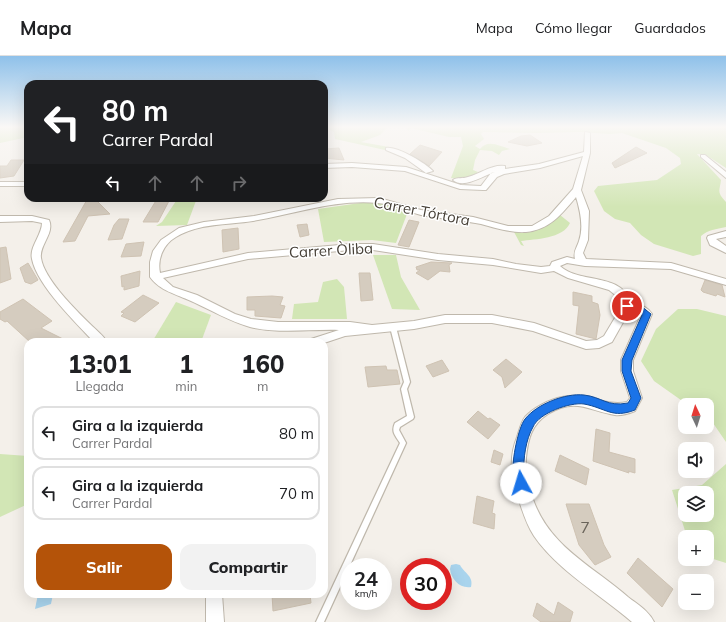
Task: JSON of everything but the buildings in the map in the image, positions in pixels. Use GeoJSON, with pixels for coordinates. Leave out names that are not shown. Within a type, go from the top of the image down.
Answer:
{"type":"FeatureCollection","features":[{"type":"Feature","properties":{"kind":"street"},"geometry":{"type":"LineString","coordinates":[[398,153],[436,175],[449,179],[471,180],[484,171],[494,168],[509,167],[516,169]]}},
{"type":"Feature","properties":{"kind":"street"},"geometry":{"type":"LineString","coordinates":[[328,166],[406,168],[446,183],[473,188],[483,188],[494,175],[516,169],[540,166],[587,154],[577,190],[585,211],[584,240],[578,253],[579,258],[585,263]]}},
{"type":"Feature","properties":{"kind":"street"},"geometry":{"type":"LineString","coordinates":[[703,156],[726,176]]}},
{"type":"Feature","properties":{"kind":"street"},"geometry":{"type":"LineString","coordinates":[[0,184],[24,184]]}},
{"type":"Feature","properties":{"kind":"street","name":"Carrer Tórtora"},"geometry":{"type":"LineString","coordinates":[[155,277],[153,268],[156,254],[160,246],[172,237],[198,225],[266,216],[341,201],[375,200],[420,212],[474,220],[510,229],[534,228],[544,224],[561,210],[577,190]]}},
{"type":"Feature","properties":{"kind":"street"},"geometry":{"type":"LineString","coordinates":[[0,219],[32,218],[46,222],[46,229],[37,250],[36,258],[43,274],[61,301],[97,338]]}},
{"type":"Feature","properties":{"kind":"street"},"geometry":{"type":"LineString","coordinates":[[726,234],[712,238],[713,243],[726,250]]}},
{"type":"Feature","properties":{"kind":"street","name":"Carrer Òliba"},"geometry":{"type":"LineString","coordinates":[[155,277],[248,256],[351,247],[373,247],[438,257],[470,259],[541,270],[556,268]]}},
{"type":"Feature","properties":{"kind":"street"},"geometry":{"type":"LineString","coordinates":[[327,338],[345,332],[393,327],[445,319],[492,319],[534,327],[586,345],[599,344],[608,339],[627,306],[625,299],[621,293],[609,287],[568,276],[556,268],[555,264],[567,260],[585,263],[650,264],[671,266],[726,282]]}},
{"type":"Feature","properties":{"kind":"street"},"geometry":{"type":"LineString","coordinates":[[155,277],[169,289],[187,294],[238,319],[280,326],[308,328],[347,326],[371,329]]}},
{"type":"Feature","properties":{"kind":"street"},"geometry":{"type":"LineString","coordinates":[[627,306],[638,308],[647,314],[627,360],[627,371],[636,398],[631,407],[616,410],[584,400],[562,402],[544,410],[529,422],[521,444],[518,472],[527,504],[539,530],[566,560],[616,597],[644,622]]}},
{"type":"Feature","properties":{"kind":"street"},"geometry":{"type":"LineString","coordinates":[[214,598],[215,622]]}},
{"type":"Feature","properties":{"kind":"lane"},"geometry":{"type":"LineString","coordinates":[[320,622],[403,443],[396,430],[397,425],[411,417],[404,389],[407,382],[393,327]]}},
{"type":"Feature","properties":{"kind":"green space"},"geometry":{"type":"Polygon","coordinates":[[[460,153],[478,153],[473,170],[478,172],[462,179],[451,178],[460,153]]]}},
{"type":"Feature","properties":{"kind":"green space"},"geometry":{"type":"Polygon","coordinates":[[[674,153],[726,153],[726,168],[706,155],[697,154],[721,180],[719,191],[726,202],[726,227],[709,231],[701,236],[701,254],[693,256],[654,244],[641,235],[630,223],[615,219],[604,211],[594,191],[598,186],[657,180],[681,164],[680,158],[674,153]]]}},
{"type":"Feature","properties":{"kind":"green space"},"geometry":{"type":"Polygon","coordinates":[[[175,202],[196,202],[187,225],[156,226],[162,222],[175,202]]]}},
{"type":"Feature","properties":{"kind":"green space"},"geometry":{"type":"Polygon","coordinates":[[[367,202],[383,203],[407,214],[396,243],[372,240],[324,242],[318,209],[367,202]]]}},
{"type":"Feature","properties":{"kind":"green space"},"geometry":{"type":"Polygon","coordinates":[[[560,215],[570,223],[561,232],[541,239],[521,241],[524,246],[521,245],[514,232],[529,231],[560,215]]]}},
{"type":"Feature","properties":{"kind":"green space"},"geometry":{"type":"Polygon","coordinates":[[[373,255],[396,255],[401,277],[420,310],[392,309],[373,255]]]}},
{"type":"Feature","properties":{"kind":"green space"},"geometry":{"type":"Polygon","coordinates":[[[337,279],[344,287],[347,319],[292,319],[294,304],[318,302],[323,282],[337,279]]]}},
{"type":"Feature","properties":{"kind":"green space"},"geometry":{"type":"Polygon","coordinates":[[[176,302],[211,315],[202,338],[154,338],[176,302]]]}},
{"type":"Feature","properties":{"kind":"green space"},"geometry":{"type":"Polygon","coordinates":[[[678,309],[697,309],[726,316],[726,442],[714,424],[714,398],[678,398],[654,381],[641,361],[656,329],[678,309]]]}},
{"type":"Feature","properties":{"kind":"green space"},"geometry":{"type":"Polygon","coordinates":[[[0,454],[24,456],[24,506],[0,517],[0,454]]]}},
{"type":"Feature","properties":{"kind":"green space"},"geometry":{"type":"Polygon","coordinates":[[[726,464],[726,563],[714,559],[714,530],[685,530],[682,522],[714,522],[714,486],[696,486],[702,485],[710,478],[714,478],[714,474],[726,464]]]}},
{"type":"Feature","properties":{"kind":"green space"},"geometry":{"type":"Polygon","coordinates":[[[678,489],[678,509],[672,490],[678,489]]]}},
{"type":"Feature","properties":{"kind":"water"},"geometry":{"type":"Polygon","coordinates":[[[452,565],[460,565],[470,577],[472,583],[471,587],[460,585],[454,580],[452,576],[452,565]]]}},
{"type":"Feature","properties":{"kind":"water"},"geometry":{"type":"Polygon","coordinates":[[[37,598],[52,598],[51,604],[35,609],[37,598]]]}},
{"type":"Feature","properties":{"kind":"route"},"geometry":{"type":"LineString","coordinates":[[521,483],[518,472],[521,444],[529,422],[544,410],[562,402],[584,400],[616,410],[631,407],[636,398],[627,371],[627,360],[647,314],[638,308],[627,306]]}}]}
